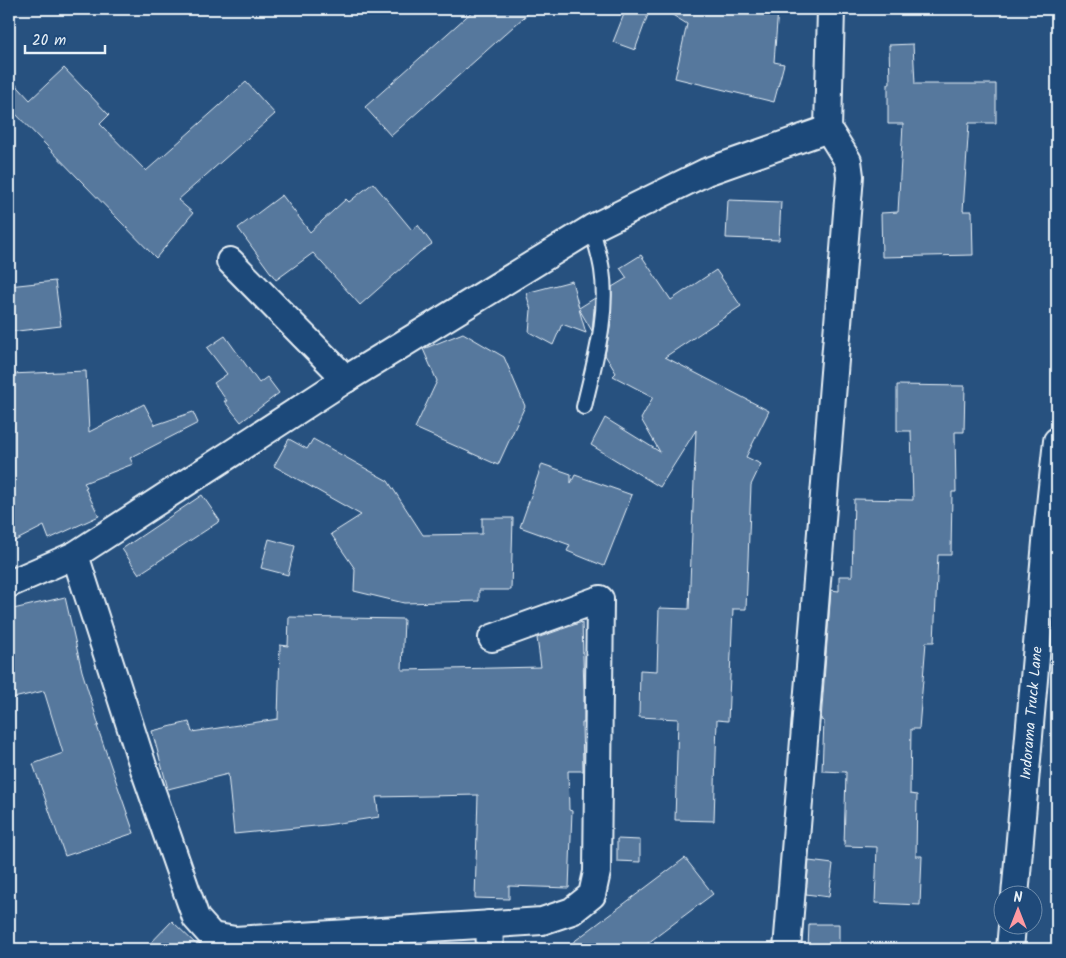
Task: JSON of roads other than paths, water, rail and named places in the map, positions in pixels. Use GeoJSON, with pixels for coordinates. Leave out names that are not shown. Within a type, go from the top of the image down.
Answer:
{"type":"FeatureCollection","features":[{"type":"Feature","properties":{"kind":"street"},"geometry":{"type":"LineString","coordinates":[[787,949],[850,176],[848,161],[828,129],[831,9]]}},
{"type":"Feature","properties":{"kind":"street"},"geometry":{"type":"LineString","coordinates":[[9,584],[75,555],[346,379],[592,228],[706,172],[828,129]]}},
{"type":"Feature","properties":{"kind":"street"},"geometry":{"type":"LineString","coordinates":[[230,261],[346,379]]}},
{"type":"Feature","properties":{"kind":"street","name":"Indorama Truck Lane"},"geometry":{"type":"LineString","coordinates":[[1016,886],[1046,542],[1057,441]]}},
{"type":"Feature","properties":{"kind":"street"},"geometry":{"type":"LineString","coordinates":[[75,555],[144,769],[196,918],[212,936],[235,940],[489,937],[572,911],[592,895],[597,872],[600,599],[492,638]]}},
{"type":"Feature","properties":{"kind":"street"},"geometry":{"type":"LineString","coordinates":[[1010,949],[1011,936]]}},
{"type":"Feature","properties":{"kind":"lane"},"geometry":{"type":"LineString","coordinates":[[584,407],[604,304],[602,269],[592,228]]}}]}
